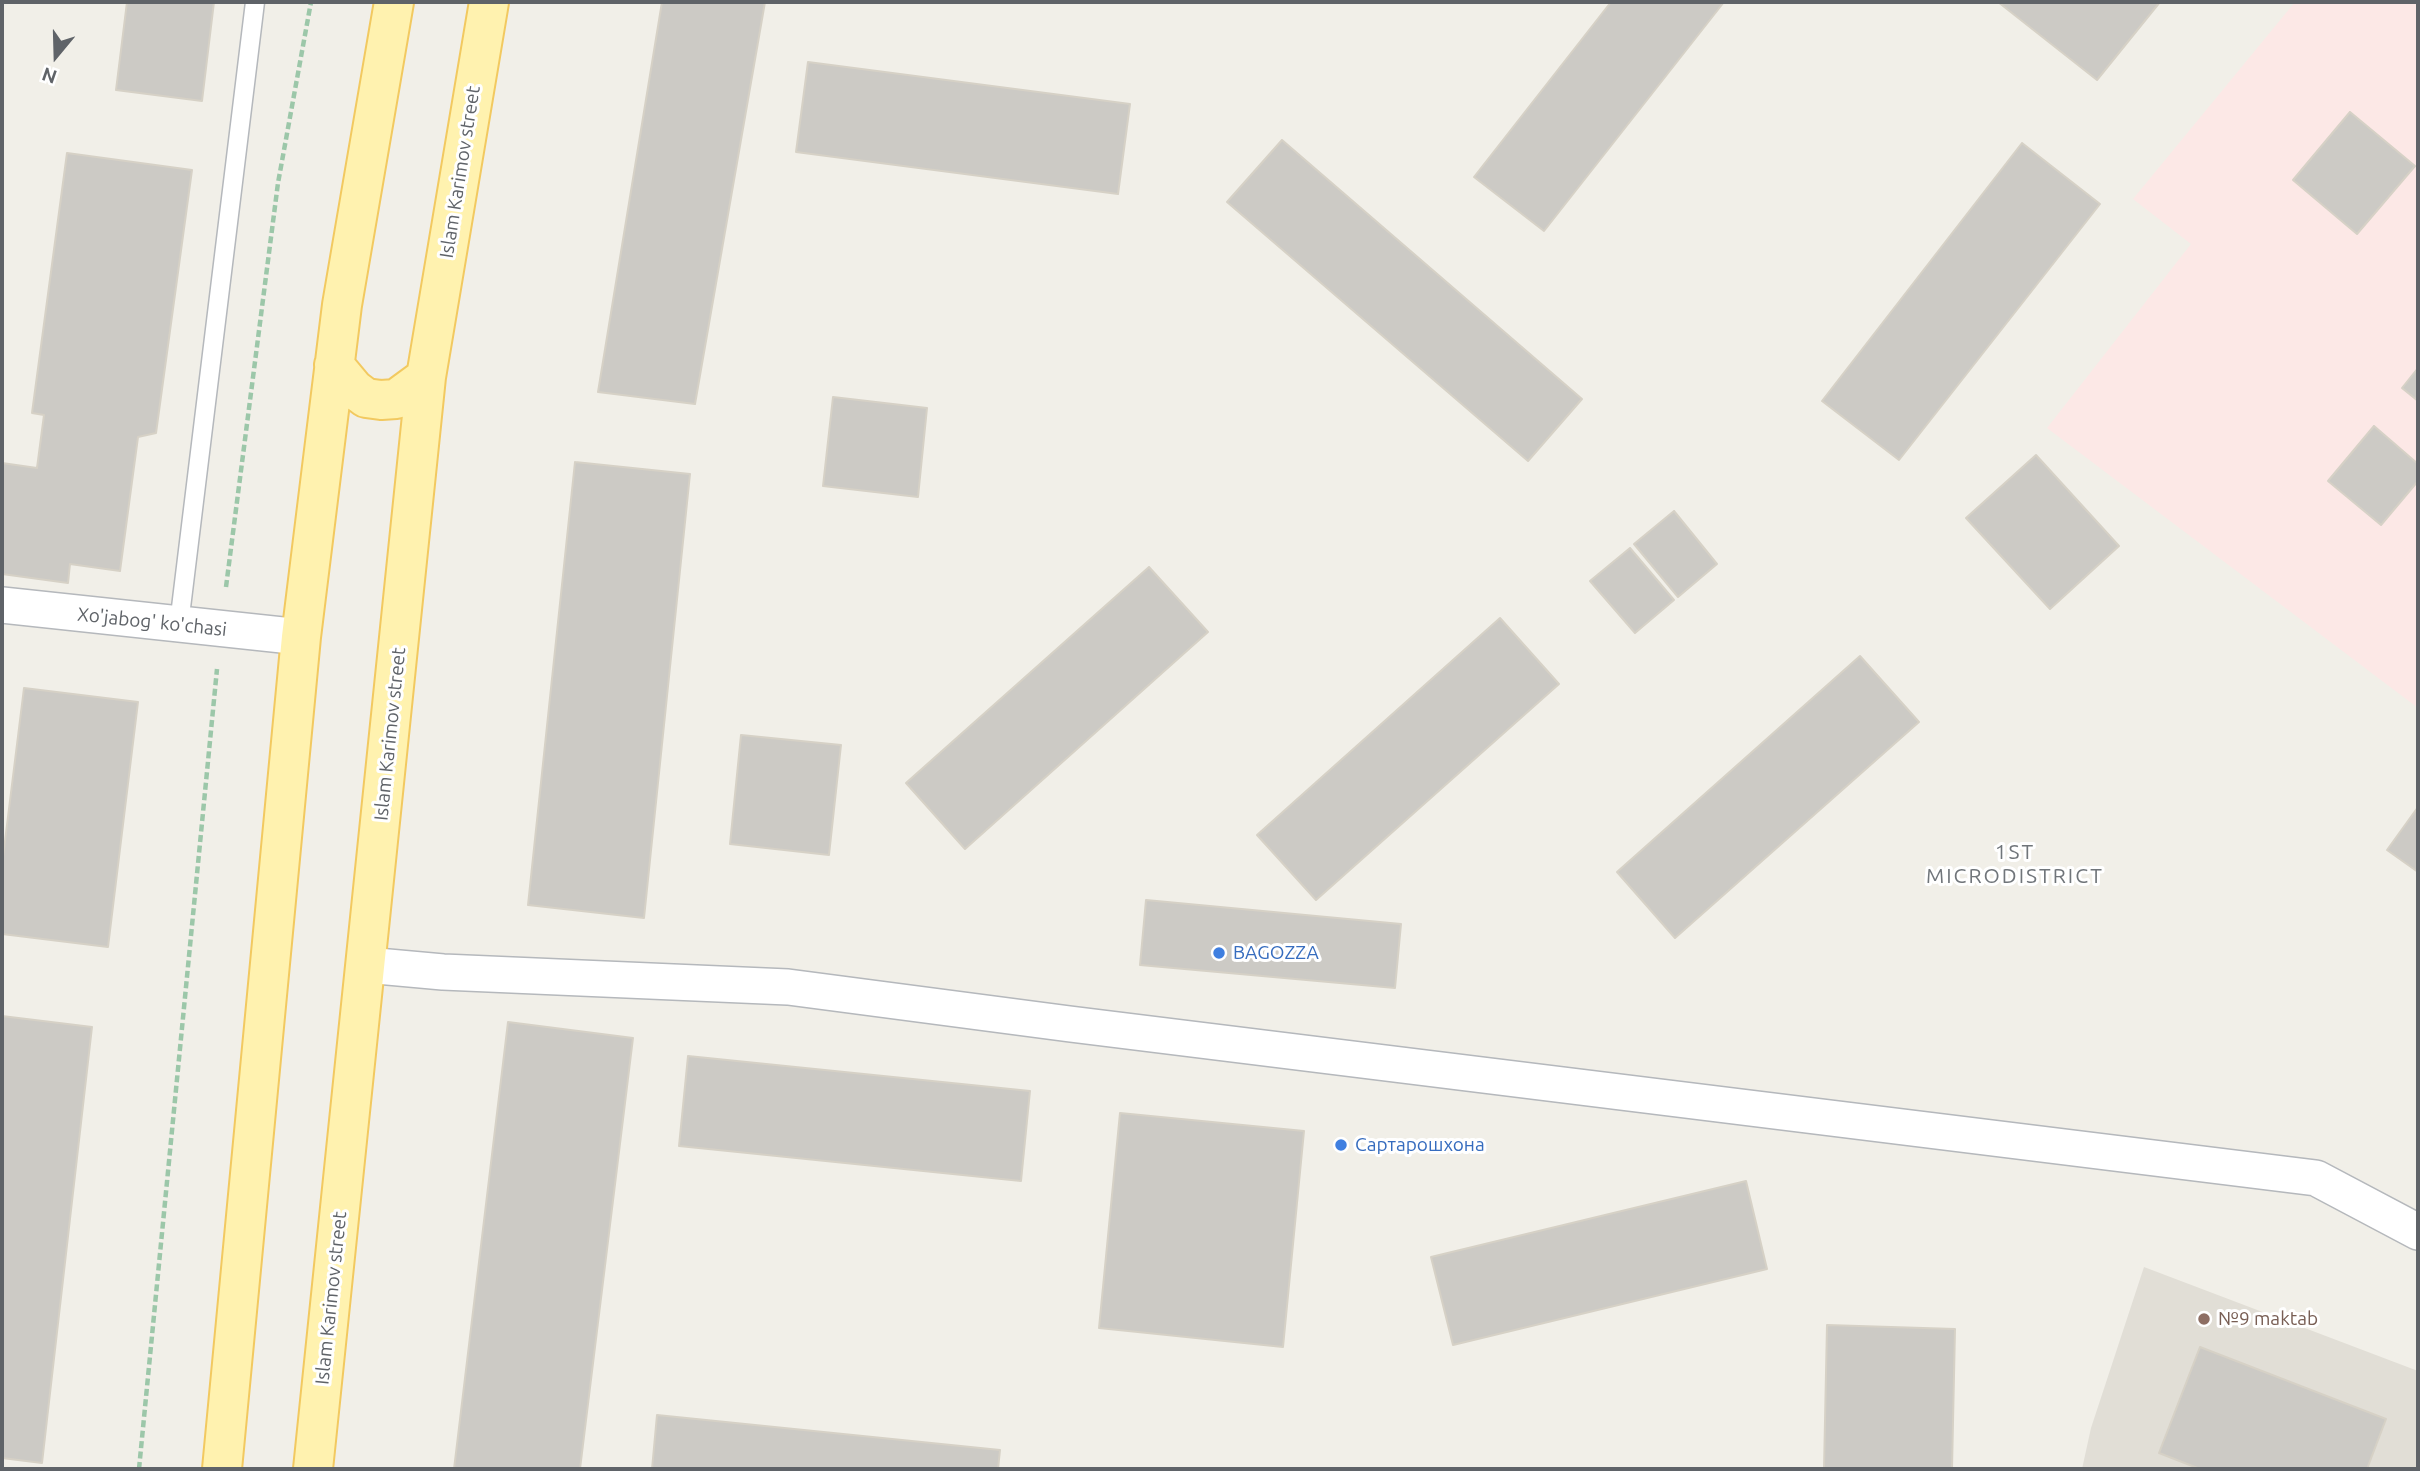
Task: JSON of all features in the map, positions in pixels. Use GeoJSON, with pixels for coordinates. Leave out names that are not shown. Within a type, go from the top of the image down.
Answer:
{"type":"FeatureCollection","features":[{"type":"Feature","properties":{"kind":"main road"},"geometry":{"type":"LineString","coordinates":[[222,1469],[302,637],[342,305],[394,2]]}},
{"type":"Feature","properties":{"kind":"main road","name":"Islam Karimov street"},"geometry":{"type":"LineString","coordinates":[[313,1469],[426,376],[489,2]]}},
{"type":"Feature","properties":{"kind":"main road"},"geometry":{"type":"LineString","coordinates":[[334,365],[354,390],[374,400],[396,399],[426,376]]}},
{"type":"Feature","properties":{"kind":"street","name":"Xo'jabog' ko'chasi"},"geometry":{"type":"LineString","coordinates":[[2,605],[302,637]]}},
{"type":"Feature","properties":{"kind":"street"},"geometry":{"type":"LineString","coordinates":[[366,965],[443,972],[788,988],[2316,1178],[2418,1232]]}},
{"type":"Feature","properties":{"kind":"lane"},"geometry":{"type":"LineString","coordinates":[[178,624],[255,2]]}},
{"type":"Feature","properties":{"kind":"path"},"geometry":{"type":"LineString","coordinates":[[139,1469],[221,629],[278,183],[311,2]]}},
{"type":"Feature","properties":{"kind":"shaded area"},"geometry":{"type":"Polygon","coordinates":[[[2295,2],[2418,2],[2418,708],[2047,428],[2191,244],[2133,199],[2295,2]]]}},
{"type":"Feature","properties":{"kind":"shaded area","name":"№9 maktab"},"geometry":{"type":"Polygon","coordinates":[[[2144,1267],[2418,1371],[2418,1469],[2082,1469],[2091,1428],[2144,1267]]]}},
{"type":"Feature","properties":{"kind":"building"},"geometry":{"type":"Polygon","coordinates":[[[127,2],[214,2],[202,101],[116,90],[127,2]]]}},
{"type":"Feature","properties":{"kind":"building"},"geometry":{"type":"Polygon","coordinates":[[[662,2],[765,2],[695,404],[598,392],[662,2]]]}},
{"type":"Feature","properties":{"kind":"building"},"geometry":{"type":"Polygon","coordinates":[[[1611,2],[1724,2],[1544,231],[1474,177],[1611,2]]]}},
{"type":"Feature","properties":{"kind":"building"},"geometry":{"type":"Polygon","coordinates":[[[1998,2],[2160,2],[2097,80],[1998,2]]]}},
{"type":"Feature","properties":{"kind":"building"},"geometry":{"type":"Polygon","coordinates":[[[808,62],[1130,104],[1118,194],[796,152],[808,62]]]}},
{"type":"Feature","properties":{"kind":"building"},"geometry":{"type":"Polygon","coordinates":[[[2350,112],[2415,166],[2357,234],[2293,180],[2350,112]]]}},
{"type":"Feature","properties":{"kind":"building"},"geometry":{"type":"Polygon","coordinates":[[[1282,140],[1582,399],[1528,461],[1227,202],[1282,140]]]}},
{"type":"Feature","properties":{"kind":"building"},"geometry":{"type":"Polygon","coordinates":[[[2022,143],[2100,204],[1899,460],[1822,401],[2022,143]]]}},
{"type":"Feature","properties":{"kind":"building"},"geometry":{"type":"Polygon","coordinates":[[[67,153],[192,170],[156,433],[138,437],[120,571],[70,564],[68,583],[2,574],[2,463],[37,468],[44,415],[32,413],[67,153]]]}},
{"type":"Feature","properties":{"kind":"building"},"geometry":{"type":"Polygon","coordinates":[[[2418,368],[2418,401],[2402,388],[2418,368]]]}},
{"type":"Feature","properties":{"kind":"building"},"geometry":{"type":"Polygon","coordinates":[[[833,397],[927,408],[918,497],[823,486],[833,397]]]}},
{"type":"Feature","properties":{"kind":"building"},"geometry":{"type":"Polygon","coordinates":[[[2374,426],[2418,464],[2418,481],[2381,525],[2328,481],[2374,426]]]}},
{"type":"Feature","properties":{"kind":"building"},"geometry":{"type":"Polygon","coordinates":[[[2036,455],[2119,546],[2050,609],[1966,518],[2036,455]]]}},
{"type":"Feature","properties":{"kind":"building"},"geometry":{"type":"Polygon","coordinates":[[[575,462],[690,474],[644,918],[528,905],[575,462]]]}},
{"type":"Feature","properties":{"kind":"building"},"geometry":{"type":"Polygon","coordinates":[[[1674,511],[1717,564],[1678,597],[1634,544],[1674,511]]]}},
{"type":"Feature","properties":{"kind":"building"},"geometry":{"type":"Polygon","coordinates":[[[1630,548],[1674,600],[1635,633],[1590,581],[1630,548]]]}},
{"type":"Feature","properties":{"kind":"building"},"geometry":{"type":"Polygon","coordinates":[[[1149,567],[1208,632],[965,849],[906,783],[1149,567]]]}},
{"type":"Feature","properties":{"kind":"building"},"geometry":{"type":"Polygon","coordinates":[[[1500,618],[1559,684],[1316,900],[1257,835],[1500,618]]]}},
{"type":"Feature","properties":{"kind":"building"},"geometry":{"type":"Polygon","coordinates":[[[1860,656],[1919,722],[1675,938],[1617,872],[1860,656]]]}},
{"type":"Feature","properties":{"kind":"building"},"geometry":{"type":"Polygon","coordinates":[[[24,688],[138,702],[108,947],[2,934],[2,865],[24,688]]]}},
{"type":"Feature","properties":{"kind":"building"},"geometry":{"type":"Polygon","coordinates":[[[741,735],[841,745],[829,855],[730,844],[741,735]]]}},
{"type":"Feature","properties":{"kind":"building"},"geometry":{"type":"Polygon","coordinates":[[[2418,807],[2418,872],[2387,850],[2418,807]]]}},
{"type":"Feature","properties":{"kind":"building"},"geometry":{"type":"Polygon","coordinates":[[[1146,900],[1401,924],[1395,988],[1140,965],[1146,900]]]}},
{"type":"Feature","properties":{"kind":"building"},"geometry":{"type":"Polygon","coordinates":[[[2,1016],[92,1027],[42,1463],[2,1458],[2,1016]]]}},
{"type":"Feature","properties":{"kind":"building"},"geometry":{"type":"Polygon","coordinates":[[[508,1022],[633,1038],[580,1469],[454,1469],[508,1022]]]}},
{"type":"Feature","properties":{"kind":"building"},"geometry":{"type":"Polygon","coordinates":[[[688,1056],[1030,1091],[1021,1181],[679,1146],[688,1056]]]}},
{"type":"Feature","properties":{"kind":"building"},"geometry":{"type":"Polygon","coordinates":[[[1120,1113],[1304,1131],[1283,1347],[1099,1328],[1120,1113]]]}},
{"type":"Feature","properties":{"kind":"building"},"geometry":{"type":"Polygon","coordinates":[[[1746,1181],[1767,1269],[1453,1345],[1431,1257],[1746,1181]]]}},
{"type":"Feature","properties":{"kind":"building"},"geometry":{"type":"Polygon","coordinates":[[[1827,1325],[1955,1329],[1952,1469],[1824,1469],[1827,1325]]]}},
{"type":"Feature","properties":{"kind":"building"},"geometry":{"type":"Polygon","coordinates":[[[2200,1347],[2386,1419],[2367,1469],[2200,1469],[2159,1453],[2200,1347]]]}},
{"type":"Feature","properties":{"kind":"building"},"geometry":{"type":"Polygon","coordinates":[[[657,1415],[1000,1450],[998,1469],[652,1469],[657,1415]]]}},
{"type":"Feature","properties":{"kind":"place","name":"BAGOZZA"},"geometry":{"type":"Point","coordinates":[1219,953]}},
{"type":"Feature","properties":{"kind":"place","name":"Сартарошхона"},"geometry":{"type":"Point","coordinates":[1341,1145]}},
{"type":"Feature","properties":{"kind":"place","name":"№9 maktab"},"geometry":{"type":"Point","coordinates":[2204,1319]}},
{"type":"Feature","properties":{"kind":"district","name":"1ST MICRODISTRICT"},"geometry":{"type":"Point","coordinates":[2015,864]}}]}
